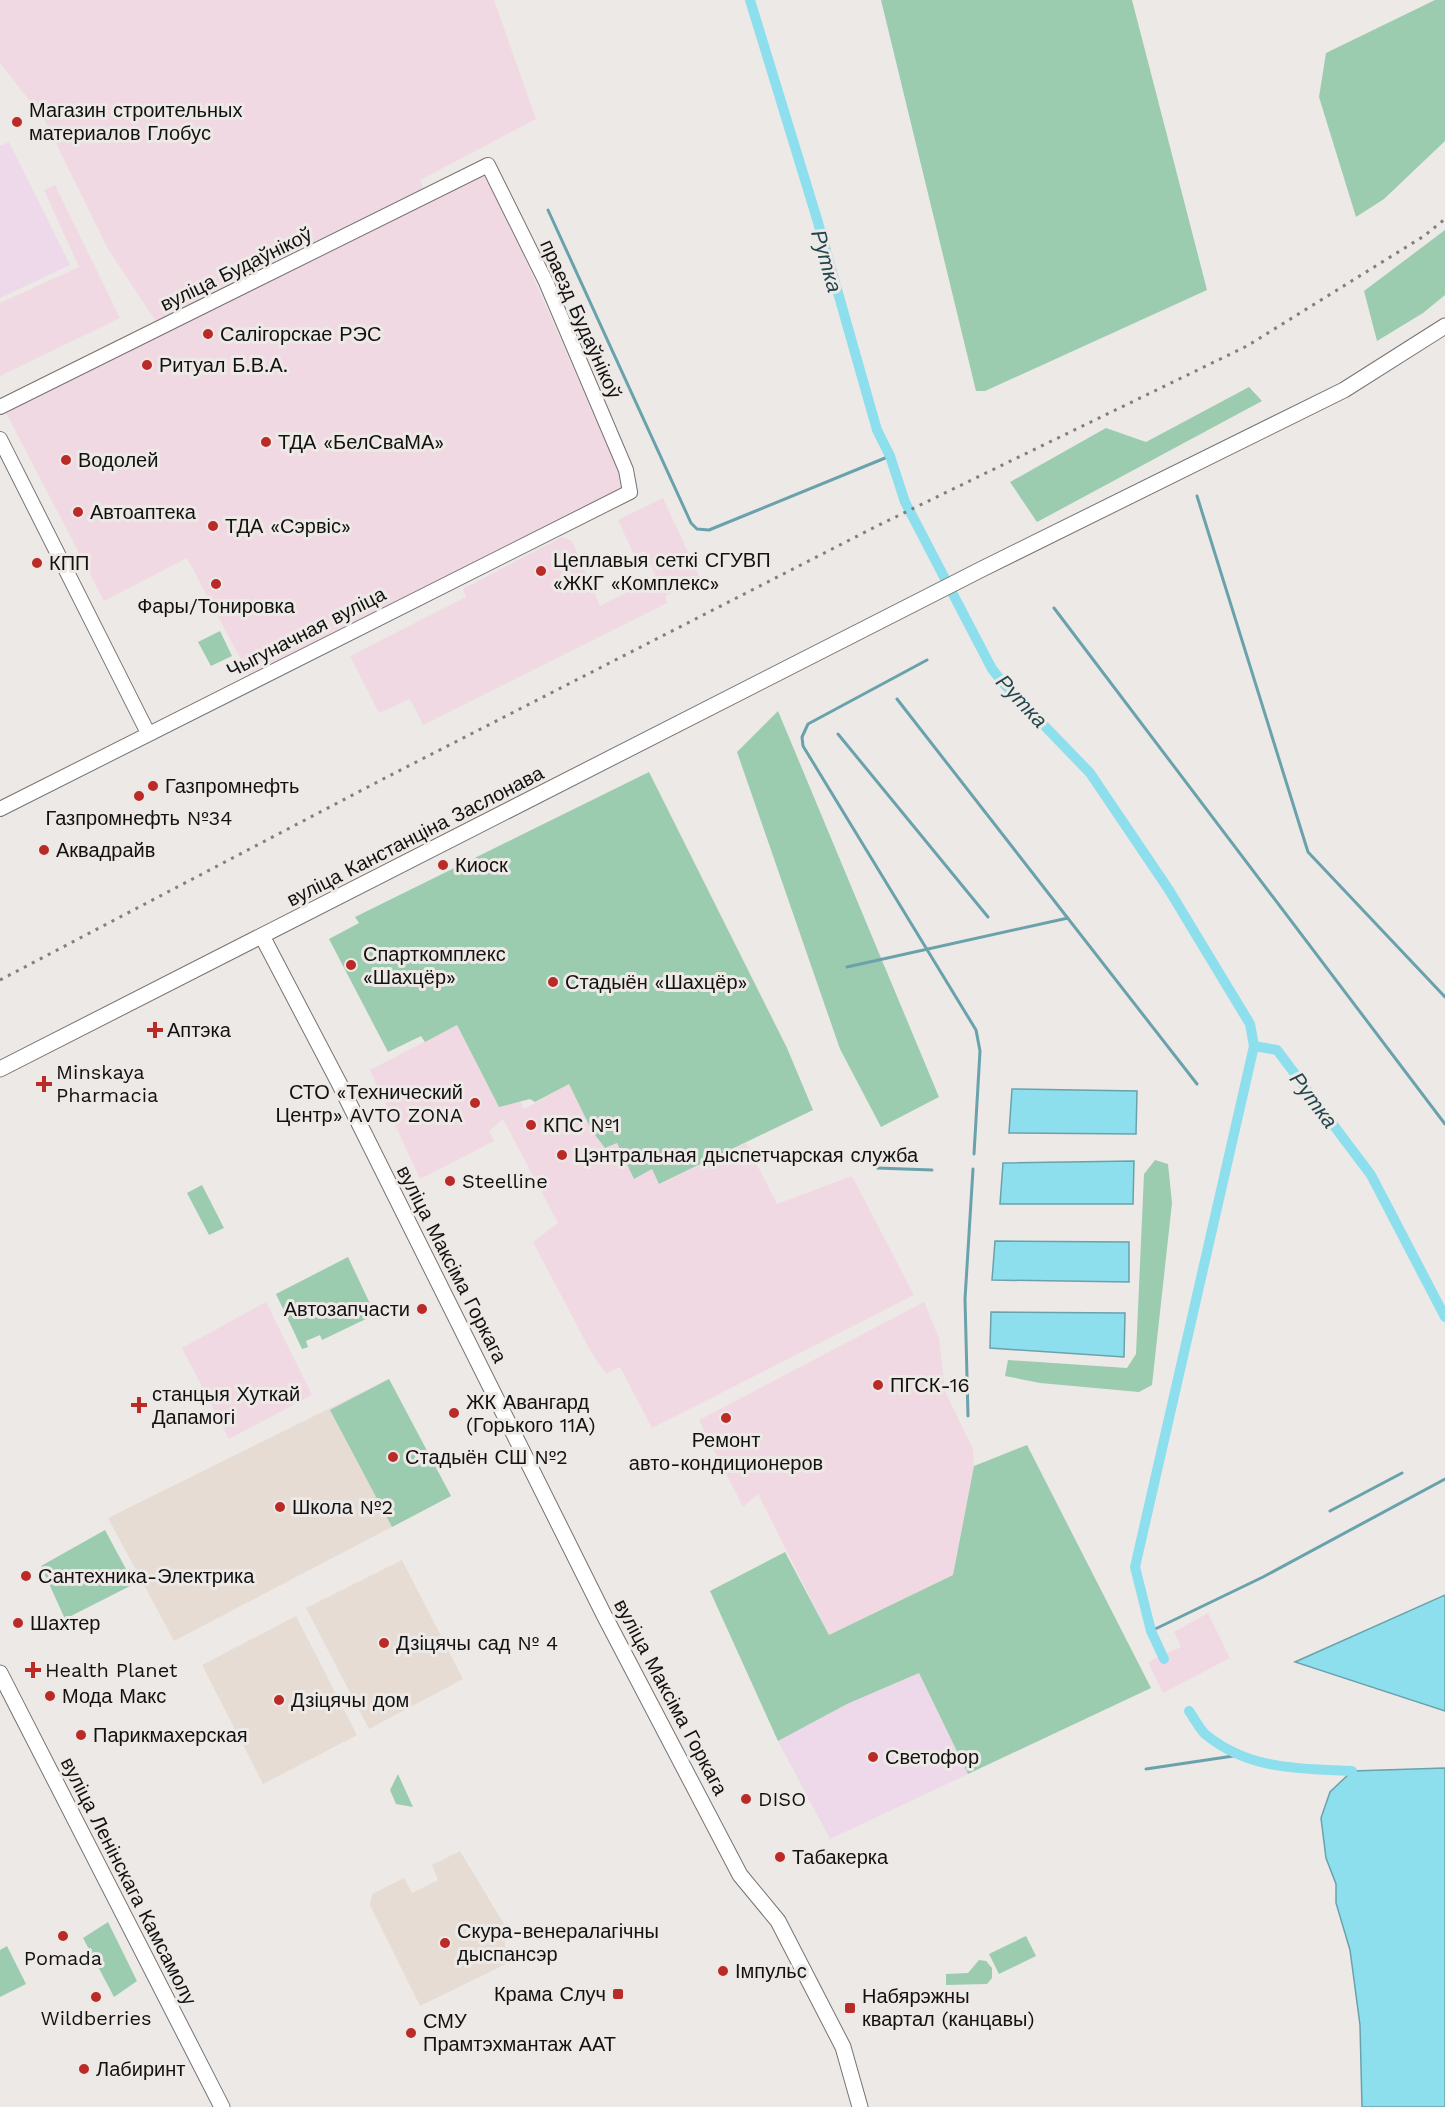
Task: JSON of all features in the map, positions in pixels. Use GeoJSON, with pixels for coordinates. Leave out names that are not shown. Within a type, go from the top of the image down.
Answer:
{"type":"FeatureCollection","features":[{"type":"Feature","properties":{"kind":"main road","name":"вуліца Канстанціна Заслонава"},"geometry":{"type":"LineString","coordinates":[[0,1069],[920,600],[1344,390],[1445,326]]}},
{"type":"Feature","properties":{"kind":"main road","name":"вуліца Максіма Горкага"},"geometry":{"type":"LineString","coordinates":[[262,936],[339,1083],[604,1615],[740,1875],[778,1921],[843,2047],[860,2107]]}},
{"type":"Feature","properties":{"kind":"main road","name":"вуліца Ленінскага Камсамолу"},"geometry":{"type":"LineString","coordinates":[[0,1673],[222,2107]]}},
{"type":"Feature","properties":{"kind":"street","name":"вуліца Будаўнікоў"},"geometry":{"type":"LineString","coordinates":[[0,407],[488,165]]}},
{"type":"Feature","properties":{"kind":"street","name":"праезд Будаўнікоў"},"geometry":{"type":"LineString","coordinates":[[488,165],[546,282],[626,470],[630,492]]}},
{"type":"Feature","properties":{"kind":"street"},"geometry":{"type":"LineString","coordinates":[[0,439],[148,733]]}},
{"type":"Feature","properties":{"kind":"street","name":"Чыгуначная вуліца"},"geometry":{"type":"LineString","coordinates":[[0,809],[630,492]]}},
{"type":"Feature","properties":{"kind":"shaded area"},"geometry":{"type":"Polygon","coordinates":[[[0,0],[494,0],[536,119],[420,180],[424,190],[159,326],[108,249],[44,119],[0,63],[0,0]]]}},
{"type":"Feature","properties":{"kind":"shaded area"},"geometry":{"type":"Polygon","coordinates":[[[9,142],[70,265],[0,298],[0,146],[9,142]]]}},
{"type":"Feature","properties":{"kind":"shaded area"},"geometry":{"type":"Polygon","coordinates":[[[486,170],[625,486],[250,677],[187,558],[104,601],[5,411],[486,170]]]}},
{"type":"Feature","properties":{"kind":"shaded area"},"geometry":{"type":"Polygon","coordinates":[[[55,185],[120,318],[0,376],[0,303],[79,267],[44,190],[55,185]]]}},
{"type":"Feature","properties":{"kind":"shaded area"},"geometry":{"type":"Polygon","coordinates":[[[663,498],[700,578],[665,596],[667,603],[423,725],[410,699],[379,713],[350,656],[466,597],[463,589],[562,537],[572,541],[600,606],[656,577],[645,551],[634,555],[618,520],[663,498]]]}},
{"type":"Feature","properties":{"kind":"shaded area"},"geometry":{"type":"Polygon","coordinates":[[[457,1025],[499,1107],[520,1101],[524,1109],[569,1084],[592,1131],[605,1148],[617,1143],[652,1169],[660,1184],[746,1143],[777,1204],[852,1176],[914,1295],[652,1428],[620,1367],[606,1374],[591,1352],[533,1242],[558,1223],[503,1119],[489,1131],[494,1141],[420,1179],[370,1070],[457,1025]]]}},
{"type":"Feature","properties":{"kind":"shaded area"},"geometry":{"type":"Polygon","coordinates":[[[266,1302],[312,1395],[229,1439],[182,1348],[266,1302]]]}},
{"type":"Feature","properties":{"kind":"shaded area"},"geometry":{"type":"Polygon","coordinates":[[[924,1302],[939,1338],[945,1391],[973,1449],[974,1466],[953,1575],[829,1635],[758,1494],[743,1507],[699,1420],[924,1302]]]}},
{"type":"Feature","properties":{"kind":"shaded area","name":"Школа №2"},"geometry":{"type":"Polygon","coordinates":[[[389,1379],[451,1496],[174,1641],[108,1518],[389,1379]]]}},
{"type":"Feature","properties":{"kind":"shaded area","name":"Дзіцячы сад № 4"},"geometry":{"type":"Polygon","coordinates":[[[402,1560],[463,1679],[369,1729],[306,1608],[402,1560]]]}},
{"type":"Feature","properties":{"kind":"shaded area"},"geometry":{"type":"Polygon","coordinates":[[[1208,1613],[1230,1658],[1163,1693],[1148,1662],[1181,1647],[1174,1632],[1208,1613]]]}},
{"type":"Feature","properties":{"kind":"shaded area","name":"Дзіцячы дом"},"geometry":{"type":"Polygon","coordinates":[[[296,1616],[357,1735],[263,1784],[202,1665],[296,1616]]]}},
{"type":"Feature","properties":{"kind":"shaded area"},"geometry":{"type":"Polygon","coordinates":[[[919,1673],[968,1774],[830,1839],[778,1741],[847,1704],[919,1673]]]}},
{"type":"Feature","properties":{"kind":"shaded area"},"geometry":{"type":"Polygon","coordinates":[[[460,1851],[504,1924],[506,1964],[420,2006],[370,1905],[372,1894],[404,1878],[412,1893],[438,1880],[432,1865],[460,1851]]]}},
{"type":"Feature","properties":{"kind":"green space"},"geometry":{"type":"Polygon","coordinates":[[[881,0],[1132,0],[1207,290],[985,391],[976,391],[881,0]]]}},
{"type":"Feature","properties":{"kind":"green space"},"geometry":{"type":"Polygon","coordinates":[[[1435,0],[1445,0],[1445,141],[1384,199],[1356,217],[1319,97],[1326,53],[1435,0]]]}},
{"type":"Feature","properties":{"kind":"green space"},"geometry":{"type":"Polygon","coordinates":[[[1445,230],[1445,295],[1423,313],[1377,341],[1364,291],[1445,230]]]}},
{"type":"Feature","properties":{"kind":"green space"},"geometry":{"type":"Polygon","coordinates":[[[1249,387],[1262,401],[1037,522],[1010,482],[1106,428],[1146,442],[1249,387]]]}},
{"type":"Feature","properties":{"kind":"green space"},"geometry":{"type":"Polygon","coordinates":[[[220,631],[232,656],[211,666],[198,642],[220,631]]]}},
{"type":"Feature","properties":{"kind":"green space"},"geometry":{"type":"Polygon","coordinates":[[[778,711],[939,1097],[881,1127],[840,1049],[737,752],[778,711]]]}},
{"type":"Feature","properties":{"kind":"green space","name":"Стадыён «Шахцёр»"},"geometry":{"type":"Polygon","coordinates":[[[649,772],[787,1048],[813,1110],[659,1184],[652,1169],[634,1179],[617,1143],[605,1148],[592,1131],[569,1084],[535,1102],[530,1099],[499,1107],[457,1025],[425,1042],[421,1036],[388,1052],[329,939],[359,923],[355,917],[649,772]]]}},
{"type":"Feature","properties":{"kind":"green space"},"geometry":{"type":"Polygon","coordinates":[[[1155,1160],[1168,1164],[1172,1203],[1152,1385],[1139,1392],[1040,1383],[1005,1376],[1008,1360],[1127,1368],[1136,1354],[1144,1174],[1155,1160]]]}},
{"type":"Feature","properties":{"kind":"green space"},"geometry":{"type":"Polygon","coordinates":[[[202,1185],[224,1228],[209,1235],[187,1193],[202,1185]]]}},
{"type":"Feature","properties":{"kind":"green space"},"geometry":{"type":"Polygon","coordinates":[[[348,1257],[372,1308],[380,1312],[381,1319],[368,1318],[322,1340],[320,1335],[306,1341],[308,1347],[302,1349],[276,1294],[348,1257]]]}},
{"type":"Feature","properties":{"kind":"green space","name":"Стадыён СШ №2"},"geometry":{"type":"Polygon","coordinates":[[[389,1379],[451,1496],[392,1527],[330,1410],[389,1379]]]}},
{"type":"Feature","properties":{"kind":"green space"},"geometry":{"type":"Polygon","coordinates":[[[1027,1445],[1151,1688],[968,1774],[919,1673],[847,1704],[778,1741],[710,1591],[785,1552],[829,1635],[953,1575],[974,1466],[1027,1445]]]}},
{"type":"Feature","properties":{"kind":"green space"},"geometry":{"type":"Polygon","coordinates":[[[105,1530],[134,1584],[65,1619],[41,1566],[105,1530]]]}},
{"type":"Feature","properties":{"kind":"green space"},"geometry":{"type":"Polygon","coordinates":[[[398,1774],[413,1807],[396,1804],[390,1790],[398,1774]]]}},
{"type":"Feature","properties":{"kind":"green space"},"geometry":{"type":"Polygon","coordinates":[[[108,1922],[137,1981],[114,1997],[83,1938],[108,1922]]]}},
{"type":"Feature","properties":{"kind":"green space"},"geometry":{"type":"Polygon","coordinates":[[[1026,1936],[1036,1956],[999,1974],[989,1954],[1026,1936]]]}},
{"type":"Feature","properties":{"kind":"green space"},"geometry":{"type":"Polygon","coordinates":[[[7,1946],[26,1984],[0,1997],[0,1950],[7,1946]]]}},
{"type":"Feature","properties":{"kind":"green space"},"geometry":{"type":"Polygon","coordinates":[[[979,1960],[986,1961],[992,1968],[992,1978],[987,1984],[946,1985],[946,1974],[968,1973],[979,1960]]]}},
{"type":"Feature","properties":{"kind":"water"},"geometry":{"type":"Polygon","coordinates":[[[1012,1089],[1137,1091],[1136,1134],[1009,1133],[1012,1089]]]}},
{"type":"Feature","properties":{"kind":"water"},"geometry":{"type":"Polygon","coordinates":[[[1134,1161],[1133,1204],[1000,1204],[1003,1163],[1134,1161]]]}},
{"type":"Feature","properties":{"kind":"water"},"geometry":{"type":"Polygon","coordinates":[[[995,1241],[1129,1242],[1129,1282],[992,1280],[995,1241]]]}},
{"type":"Feature","properties":{"kind":"water"},"geometry":{"type":"Polygon","coordinates":[[[991,1312],[1125,1313],[1124,1357],[990,1348],[991,1312]]]}},
{"type":"Feature","properties":{"kind":"water"},"geometry":{"type":"Polygon","coordinates":[[[1445,1595],[1445,1711],[1295,1662],[1445,1595]]]}},
{"type":"Feature","properties":{"kind":"water"},"geometry":{"type":"Polygon","coordinates":[[[1445,1768],[1445,2107],[1362,2107],[1360,2025],[1350,1950],[1336,1903],[1336,1884],[1326,1858],[1321,1818],[1330,1792],[1352,1771],[1445,1768]]]}},
{"type":"Feature","properties":{"kind":"waterway","name":"Рутка"},"geometry":{"type":"LineString","coordinates":[[750,0],[817,219],[877,430],[890,456],[905,502],[992,669],[1090,773],[1169,890],[1250,1024],[1254,1046],[1277,1050],[1371,1175],[1445,1317]]}},
{"type":"Feature","properties":{"kind":"waterway"},"geometry":{"type":"LineString","coordinates":[[548,210],[691,523],[697,529],[709,530],[890,456]]}},
{"type":"Feature","properties":{"kind":"waterway"},"geometry":{"type":"LineString","coordinates":[[1197,496],[1308,852],[1445,997]]}},
{"type":"Feature","properties":{"kind":"waterway"},"geometry":{"type":"LineString","coordinates":[[1054,608],[1445,1124]]}},
{"type":"Feature","properties":{"kind":"waterway"},"geometry":{"type":"LineString","coordinates":[[927,660],[808,724],[802,737],[803,746],[976,1030],[980,1051],[974,1154]]}},
{"type":"Feature","properties":{"kind":"waterway"},"geometry":{"type":"LineString","coordinates":[[897,699],[1197,1084]]}},
{"type":"Feature","properties":{"kind":"waterway"},"geometry":{"type":"LineString","coordinates":[[838,734],[988,917]]}},
{"type":"Feature","properties":{"kind":"waterway"},"geometry":{"type":"LineString","coordinates":[[847,967],[1068,918]]}},
{"type":"Feature","properties":{"kind":"waterway"},"geometry":{"type":"LineString","coordinates":[[1164,1659],[1151,1631],[1135,1567],[1254,1046]]}},
{"type":"Feature","properties":{"kind":"waterway"},"geometry":{"type":"LineString","coordinates":[[877,1168],[932,1170]]}},
{"type":"Feature","properties":{"kind":"waterway"},"geometry":{"type":"LineString","coordinates":[[968,1416],[965,1299],[973,1169]]}},
{"type":"Feature","properties":{"kind":"waterway"},"geometry":{"type":"LineString","coordinates":[[1330,1511],[1402,1473]]}},
{"type":"Feature","properties":{"kind":"waterway"},"geometry":{"type":"LineString","coordinates":[[1151,1631],[1263,1577],[1445,1479]]}},
{"type":"Feature","properties":{"kind":"waterway"},"geometry":{"type":"LineString","coordinates":[[1189,1711],[1205,1734],[1239,1755],[1294,1768],[1352,1771]]}},
{"type":"Feature","properties":{"kind":"waterway"},"geometry":{"type":"LineString","coordinates":[[1146,1769],[1240,1755]]}},
{"type":"Feature","properties":{"kind":"railway"},"geometry":{"type":"LineString","coordinates":[[0,980],[385,778],[875,527],[1247,346],[1424,236],[1445,219]]}},
{"type":"Feature","properties":{"kind":"place","name":"Магазин строительных материалов Глобус"},"geometry":{"type":"Point","coordinates":[17,122]}},
{"type":"Feature","properties":{"kind":"place","name":"Салігорскае РЭС"},"geometry":{"type":"Point","coordinates":[208,334]}},
{"type":"Feature","properties":{"kind":"place","name":"Ритуал Б.В.А."},"geometry":{"type":"Point","coordinates":[147,365]}},
{"type":"Feature","properties":{"kind":"place","name":"ТДА «БелСваМА»"},"geometry":{"type":"Point","coordinates":[266,442]}},
{"type":"Feature","properties":{"kind":"place","name":"Водолей"},"geometry":{"type":"Point","coordinates":[66,460]}},
{"type":"Feature","properties":{"kind":"place","name":"Автоаптека"},"geometry":{"type":"Point","coordinates":[78,512]}},
{"type":"Feature","properties":{"kind":"place","name":"ТДА «Сэрвіс»"},"geometry":{"type":"Point","coordinates":[213,526]}},
{"type":"Feature","properties":{"kind":"place","name":"КПП"},"geometry":{"type":"Point","coordinates":[37,563]}},
{"type":"Feature","properties":{"kind":"place","name":"Цеплавыя сеткі СГУВП «ЖКГ «Комплекс»"},"geometry":{"type":"Point","coordinates":[541,571]}},
{"type":"Feature","properties":{"kind":"place","name":"Фары/Тонировка"},"geometry":{"type":"Point","coordinates":[216,584]}},
{"type":"Feature","properties":{"kind":"place","name":"Газпромнефть"},"geometry":{"type":"Point","coordinates":[153,786]}},
{"type":"Feature","properties":{"kind":"place","name":"Газпромнефть №34"},"geometry":{"type":"Point","coordinates":[139,796]}},
{"type":"Feature","properties":{"kind":"place","name":"Аквадрайв"},"geometry":{"type":"Point","coordinates":[44,850]}},
{"type":"Feature","properties":{"kind":"place","name":"Киоск"},"geometry":{"type":"Point","coordinates":[443,865]}},
{"type":"Feature","properties":{"kind":"place","name":"Спарткомплекс «Шахцёр»"},"geometry":{"type":"Point","coordinates":[351,965]}},
{"type":"Feature","properties":{"kind":"place","name":"Стадыён «Шахцёр»"},"geometry":{"type":"Point","coordinates":[553,982]}},
{"type":"Feature","properties":{"kind":"place","name":"Аптэка"},"geometry":{"type":"Point","coordinates":[155,1030]}},
{"type":"Feature","properties":{"kind":"place","name":"Minskaya Pharmacia"},"geometry":{"type":"Point","coordinates":[44,1084]}},
{"type":"Feature","properties":{"kind":"place","name":"СТО «Технический Центр» AVTO ZONA"},"geometry":{"type":"Point","coordinates":[475,1103]}},
{"type":"Feature","properties":{"kind":"place","name":"КПС №1"},"geometry":{"type":"Point","coordinates":[531,1125]}},
{"type":"Feature","properties":{"kind":"place","name":"Цэнтральная дыспетчарская служба"},"geometry":{"type":"Point","coordinates":[562,1155]}},
{"type":"Feature","properties":{"kind":"place","name":"Steelline"},"geometry":{"type":"Point","coordinates":[450,1181]}},
{"type":"Feature","properties":{"kind":"place","name":"Автозапчасти"},"geometry":{"type":"Point","coordinates":[422,1309]}},
{"type":"Feature","properties":{"kind":"place","name":"ПГСК-16"},"geometry":{"type":"Point","coordinates":[878,1385]}},
{"type":"Feature","properties":{"kind":"place","name":"станцыя Хуткай Дапамогі"},"geometry":{"type":"Point","coordinates":[139,1405]}},
{"type":"Feature","properties":{"kind":"place","name":"ЖК Авангард (Горького 11А)"},"geometry":{"type":"Point","coordinates":[454,1413]}},
{"type":"Feature","properties":{"kind":"place","name":"Ремонт авто-кондиционеров"},"geometry":{"type":"Point","coordinates":[726,1418]}},
{"type":"Feature","properties":{"kind":"place","name":"Стадыён СШ №2"},"geometry":{"type":"Point","coordinates":[393,1457]}},
{"type":"Feature","properties":{"kind":"place","name":"Школа №2"},"geometry":{"type":"Point","coordinates":[280,1507]}},
{"type":"Feature","properties":{"kind":"place","name":"Сантехника-Электрика"},"geometry":{"type":"Point","coordinates":[26,1576]}},
{"type":"Feature","properties":{"kind":"place","name":"Шахтер"},"geometry":{"type":"Point","coordinates":[18,1623]}},
{"type":"Feature","properties":{"kind":"place","name":"Дзіцячы сад № 4"},"geometry":{"type":"Point","coordinates":[384,1643]}},
{"type":"Feature","properties":{"kind":"place","name":"Health Planet"},"geometry":{"type":"Point","coordinates":[33,1670]}},
{"type":"Feature","properties":{"kind":"place","name":"Мода Макс"},"geometry":{"type":"Point","coordinates":[50,1696]}},
{"type":"Feature","properties":{"kind":"place","name":"Дзіцячы дом"},"geometry":{"type":"Point","coordinates":[279,1700]}},
{"type":"Feature","properties":{"kind":"place","name":"Парикмахерская"},"geometry":{"type":"Point","coordinates":[81,1735]}},
{"type":"Feature","properties":{"kind":"place","name":"Светофор"},"geometry":{"type":"Point","coordinates":[873,1757]}},
{"type":"Feature","properties":{"kind":"place","name":"DISO"},"geometry":{"type":"Point","coordinates":[746,1799]}},
{"type":"Feature","properties":{"kind":"place","name":"Табакерка"},"geometry":{"type":"Point","coordinates":[780,1857]}},
{"type":"Feature","properties":{"kind":"place","name":"Pomada"},"geometry":{"type":"Point","coordinates":[63,1936]}},
{"type":"Feature","properties":{"kind":"place","name":"Скура-венералагічны дыспансэр"},"geometry":{"type":"Point","coordinates":[445,1943]}},
{"type":"Feature","properties":{"kind":"place","name":"Імпульс"},"geometry":{"type":"Point","coordinates":[723,1971]}},
{"type":"Feature","properties":{"kind":"place","name":"Крама Случ"},"geometry":{"type":"Point","coordinates":[618,1994]}},
{"type":"Feature","properties":{"kind":"place","name":"Wildberries"},"geometry":{"type":"Point","coordinates":[96,1997]}},
{"type":"Feature","properties":{"kind":"place","name":"Набярэжны квартал (канцавы)"},"geometry":{"type":"Point","coordinates":[850,2008]}},
{"type":"Feature","properties":{"kind":"place","name":"СМУ Прамтэхмантаж ААТ"},"geometry":{"type":"Point","coordinates":[411,2033]}},
{"type":"Feature","properties":{"kind":"place","name":"Лабиринт"},"geometry":{"type":"Point","coordinates":[84,2069]}}]}
